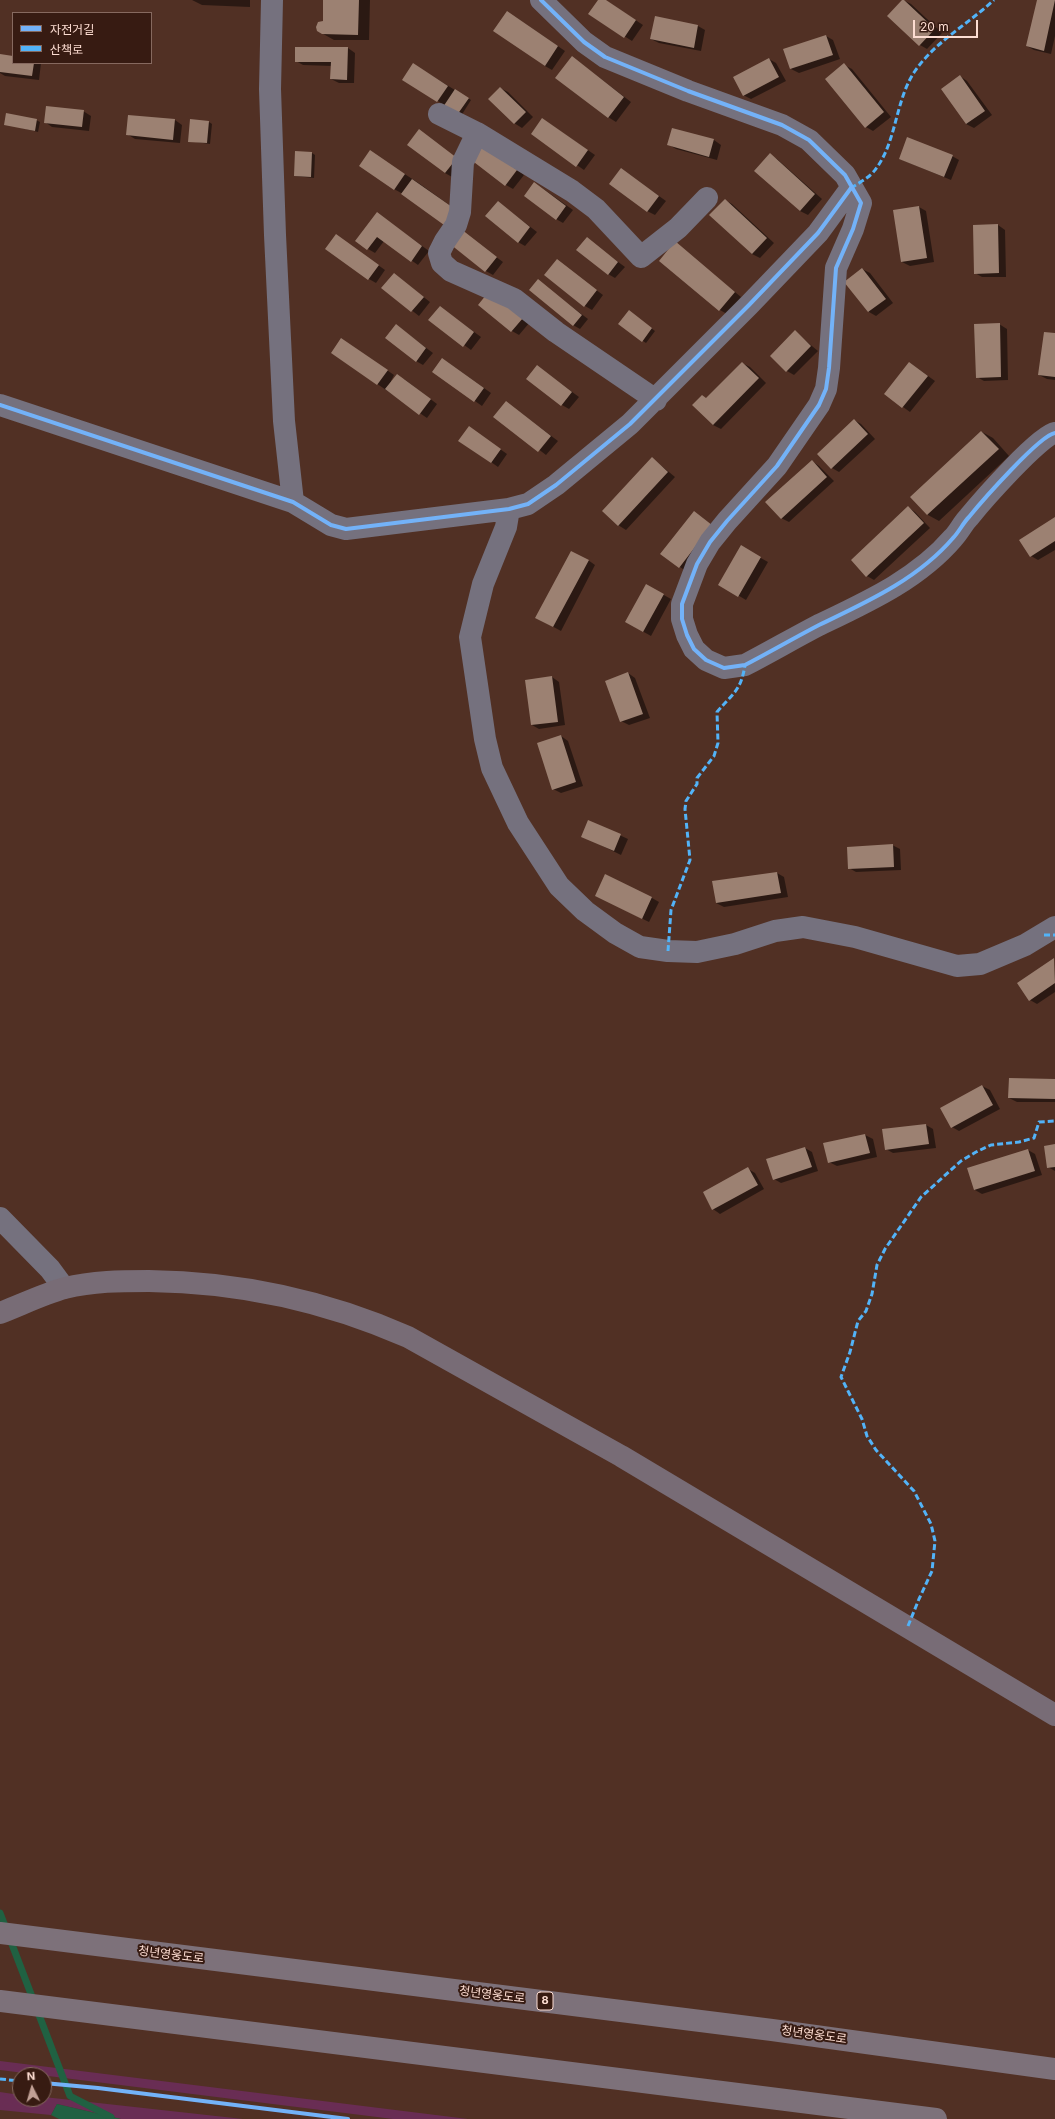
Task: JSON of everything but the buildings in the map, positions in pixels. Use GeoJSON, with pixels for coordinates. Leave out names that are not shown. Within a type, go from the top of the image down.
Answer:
{"type":"FeatureCollection","features":[{"type":"Feature","properties":{"kind":"highway","name":"청년영웅도로"},"geometry":{"type":"LineString","coordinates":[[0,1933],[772,2030],[1055,2069]]}},
{"type":"Feature","properties":{"kind":"highway"},"geometry":{"type":"LineString","coordinates":[[3,2001],[936,2119]]}},
{"type":"Feature","properties":{"kind":"main road"},"geometry":{"type":"LineString","coordinates":[[0,1313],[64,1288],[97,1282],[173,1281],[211,1283],[292,1297],[385,1327],[408,1337],[621,1456],[1055,1715]]}},
{"type":"Feature","properties":{"kind":"street"},"geometry":{"type":"LineString","coordinates":[[272,0],[270,89],[276,251],[284,421],[293,502]]}},
{"type":"Feature","properties":{"kind":"street"},"geometry":{"type":"LineString","coordinates":[[541,0],[584,42],[605,57],[688,91],[782,125],[809,140],[845,176],[861,203],[853,229],[836,268],[834,285],[834,318],[826,389],[819,405],[786,453],[726,521],[710,542],[697,564],[682,604],[682,618],[687,636],[694,649],[706,660],[724,668],[744,665],[860,606],[899,584],[929,562],[953,539],[969,517],[1036,444],[1050,434],[1055,433]]}},
{"type":"Feature","properties":{"kind":"street"},"geometry":{"type":"LineString","coordinates":[[439,114],[477,133],[572,191],[600,214],[641,257],[678,228],[707,198]]}},
{"type":"Feature","properties":{"kind":"street"},"geometry":{"type":"LineString","coordinates":[[477,133],[463,162],[460,212],[456,226],[439,253],[442,263],[451,271],[514,299],[556,332],[656,400]]}},
{"type":"Feature","properties":{"kind":"street"},"geometry":{"type":"LineString","coordinates":[[0,405],[293,502],[331,526],[346,529],[509,509],[528,504],[556,486],[630,424],[656,400],[818,233],[851,188]]}},
{"type":"Feature","properties":{"kind":"street"},"geometry":{"type":"LineString","coordinates":[[509,509],[506,527],[483,584],[470,637],[484,739],[492,768],[518,823],[559,886],[585,911],[615,933],[640,947],[668,951],[698,952],[735,944],[775,931],[804,928],[855,937],[957,966],[980,964],[1025,945],[1055,927]]}},
{"type":"Feature","properties":{"kind":"street"},"geometry":{"type":"LineString","coordinates":[[0,1218],[50,1269],[64,1288]]}},
{"type":"Feature","properties":{"kind":"shaded area"},"geometry":{"type":"Polygon","coordinates":[[[0,2061],[48,2067],[12,2067],[12,2071],[0,2070],[0,2061]]]}},
{"type":"Feature","properties":{"kind":"shaded area"},"geometry":{"type":"Polygon","coordinates":[[[52,2067],[468,2119],[393,2119],[52,2076],[52,2067]]]}},
{"type":"Feature","properties":{"kind":"shaded area"},"geometry":{"type":"Polygon","coordinates":[[[0,2092],[12,2094],[12,2107],[52,2107],[52,2098],[243,2119],[121,2119],[57,2104],[51,2115],[0,2110],[0,2092]]]}},
{"type":"Feature","properties":{"kind":"shaded area"},"geometry":{"type":"Polygon","coordinates":[[[57,2104],[121,2119],[59,2119],[51,2115],[57,2104]]]}},
{"type":"Feature","properties":{"kind":"waterway"},"geometry":{"type":"LineString","coordinates":[[0,1913],[70,2096],[111,2117]]}},
{"type":"Feature","properties":{"kind":"marked path"},"geometry":{"type":"LineString","coordinates":[[851,188],[870,175],[882,159],[888,147],[903,95],[908,82],[915,71],[942,42],[994,0]]}},
{"type":"Feature","properties":{"kind":"marked path"},"geometry":{"type":"LineString","coordinates":[[668,951],[671,910],[690,860],[685,809],[686,801],[697,784],[697,778],[714,756],[718,743],[717,712],[739,686],[745,665]]}},
{"type":"Feature","properties":{"kind":"marked path"},"geometry":{"type":"LineString","coordinates":[[1044,935],[1055,935]]}},
{"type":"Feature","properties":{"kind":"marked path"},"geometry":{"type":"LineString","coordinates":[[908,1626],[932,1571],[935,1541],[931,1524],[914,1491],[876,1450],[867,1436],[862,1419],[841,1377],[850,1352],[858,1321],[866,1311],[872,1294],[877,1265],[885,1249],[921,1197],[961,1161],[976,1152],[991,1145],[1019,1142],[1034,1138],[1039,1122],[1055,1121]]}},
{"type":"Feature","properties":{"kind":"marked path"},"geometry":{"type":"LineString","coordinates":[[0,2079],[12,2080]]}},
{"type":"Feature","properties":{"kind":"cycle path"},"geometry":{"type":"LineString","coordinates":[[541,0],[584,42],[605,57],[688,91],[782,125],[809,140],[845,175],[861,203],[853,229],[836,268],[829,368],[826,389],[819,405],[777,466],[710,542],[697,564],[682,604],[682,619],[687,635],[694,649],[706,660],[724,668],[745,665],[873,598],[908,577],[939,553],[955,536],[986,497],[1025,456],[1037,445],[1055,433]]}},
{"type":"Feature","properties":{"kind":"cycle path"},"geometry":{"type":"LineString","coordinates":[[0,405],[293,502],[331,525],[346,529],[509,509],[528,504],[556,485],[630,424],[749,305],[818,233],[851,188]]}},
{"type":"Feature","properties":{"kind":"cycle path"},"geometry":{"type":"LineString","coordinates":[[52,2084],[98,2088],[348,2119]]}}]}
